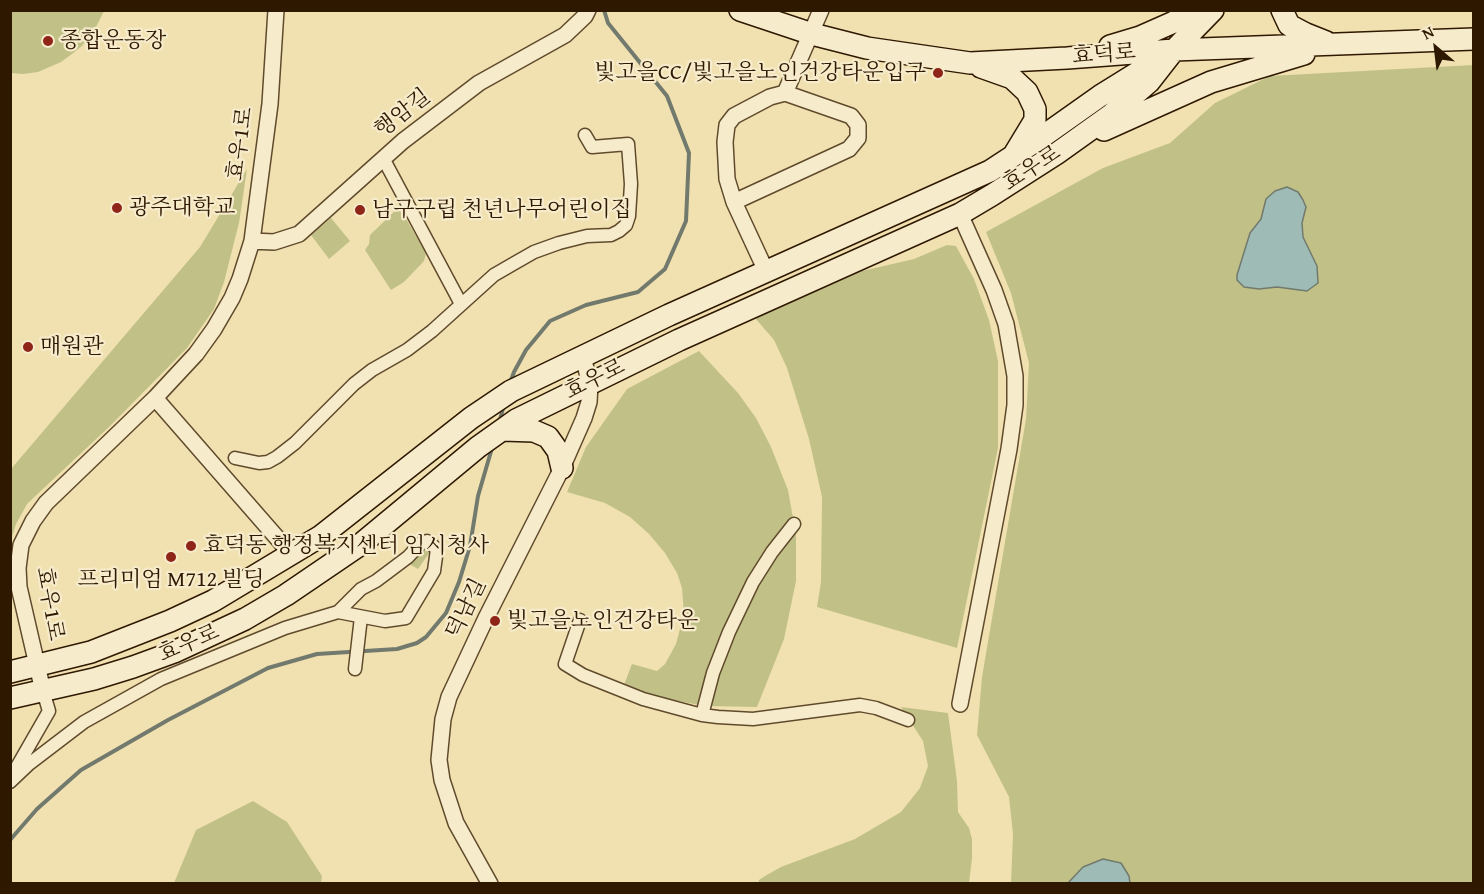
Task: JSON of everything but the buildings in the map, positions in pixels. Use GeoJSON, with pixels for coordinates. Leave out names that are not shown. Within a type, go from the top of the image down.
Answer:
{"type":"FeatureCollection","features":[{"type":"Feature","properties":{"kind":"main road","name":"효덕로"},"geometry":{"type":"LineString","coordinates":[[740,10],[812,34],[867,48],[970,63],[1174,50],[1473,39]]}},
{"type":"Feature","properties":{"kind":"main road"},"geometry":{"type":"LineString","coordinates":[[1041,58],[1105,47],[1140,37],[1173,22],[1191,10]]}},
{"type":"Feature","properties":{"kind":"main road","name":"효우로"},"geometry":{"type":"LineString","coordinates":[[10,698],[133,667],[174,652],[245,619],[286,595],[361,544],[478,447],[544,405],[772,296],[960,214],[1023,176],[1112,114],[1149,82],[1174,50],[1213,10]]}},
{"type":"Feature","properties":{"kind":"main road"},"geometry":{"type":"LineString","coordinates":[[1282,10],[1289,25],[1336,45]]}},
{"type":"Feature","properties":{"kind":"main road"},"geometry":{"type":"LineString","coordinates":[[1065,148],[1210,82],[1336,45]]}},
{"type":"Feature","properties":{"kind":"main road","name":"효우로"},"geometry":{"type":"LineString","coordinates":[[10,672],[91,652],[170,621],[222,596],[292,555],[350,515],[446,438],[511,391],[766,271],[967,182],[1014,156],[1100,96],[1174,50]]}},
{"type":"Feature","properties":{"kind":"main road"},"geometry":{"type":"LineString","coordinates":[[970,63],[1012,78],[1028,92],[1035,109],[1035,120],[1014,156]]}},
{"type":"Feature","properties":{"kind":"main road"},"geometry":{"type":"LineString","coordinates":[[503,430],[534,432],[548,438],[558,451],[561,468]]}},
{"type":"Feature","properties":{"kind":"street","name":"효우1로"},"geometry":{"type":"LineString","coordinates":[[43,691],[19,587],[18,568],[21,545],[33,521],[46,503],[155,398],[196,354],[214,329],[240,279],[252,241],[270,104],[276,10]]}},
{"type":"Feature","properties":{"kind":"street"},"geometry":{"type":"LineString","coordinates":[[785,93],[812,34],[820,10]]}},
{"type":"Feature","properties":{"kind":"street","name":"행암길"},"geometry":{"type":"LineString","coordinates":[[252,241],[274,242],[299,234],[383,158],[479,82],[556,41],[586,12]]}},
{"type":"Feature","properties":{"kind":"street"},"geometry":{"type":"LineString","coordinates":[[734,202],[849,149],[858,138],[858,125],[850,116],[785,93],[734,116],[727,125],[725,142],[727,179],[734,202],[766,271]]}},
{"type":"Feature","properties":{"kind":"street"},"geometry":{"type":"LineString","coordinates":[[235,458],[260,463],[278,457],[354,384],[423,338],[494,275],[534,252],[587,236],[611,235],[626,225],[630,198],[628,144],[592,147],[585,135]]}},
{"type":"Feature","properties":{"kind":"street"},"geometry":{"type":"LineString","coordinates":[[383,158],[461,304]]}},
{"type":"Feature","properties":{"kind":"street"},"geometry":{"type":"LineString","coordinates":[[960,214],[994,290],[1006,324],[1015,376],[1015,405],[1007,460],[960,704]]}},
{"type":"Feature","properties":{"kind":"street","name":"덕남길"},"geometry":{"type":"LineString","coordinates":[[490,884],[456,823],[442,780],[439,760],[442,719],[449,697],[486,618],[584,418],[589,402],[590,384],[583,357]]}},
{"type":"Feature","properties":{"kind":"street"},"geometry":{"type":"LineString","coordinates":[[155,398],[292,555]]}},
{"type":"Feature","properties":{"kind":"street"},"geometry":{"type":"LineString","coordinates":[[702,715],[713,673],[729,632],[753,582],[772,552],[794,524]]}},
{"type":"Feature","properties":{"kind":"street"},"geometry":{"type":"LineString","coordinates":[[10,780],[84,722],[161,680],[285,628],[338,612],[362,589],[408,558],[420,544],[427,541],[437,549],[434,571],[406,618],[385,621],[338,612]]}},
{"type":"Feature","properties":{"kind":"street"},"geometry":{"type":"LineString","coordinates":[[356,665],[361,617]]}},
{"type":"Feature","properties":{"kind":"street"},"geometry":{"type":"LineString","coordinates":[[580,620],[565,664],[583,675],[644,699],[702,715],[753,719],[860,705],[876,708],[908,720]]}},
{"type":"Feature","properties":{"kind":"street"},"geometry":{"type":"LineString","coordinates":[[10,780],[49,711],[43,691]]}},
{"type":"Feature","properties":{"kind":"green space","name":"종합운동장"},"geometry":{"type":"Polygon","coordinates":[[[10,11],[104,11],[95,29],[82,46],[72,54],[61,62],[38,72],[23,74],[11,73],[10,11]]]}},
{"type":"Feature","properties":{"kind":"green space"},"geometry":{"type":"Polygon","coordinates":[[[1473,65],[1473,883],[1011,883],[1013,834],[1009,797],[977,735],[982,677],[1026,419],[1029,363],[1011,293],[986,232],[1103,168],[1170,143],[1215,103],[1270,76],[1473,65]]]}},
{"type":"Feature","properties":{"kind":"green space"},"geometry":{"type":"Polygon","coordinates":[[[247,169],[239,223],[224,282],[214,309],[187,348],[110,426],[27,504],[16,524],[11,540],[11,469],[200,247],[247,169]]]}},
{"type":"Feature","properties":{"kind":"green space"},"geometry":{"type":"Polygon","coordinates":[[[399,207],[426,253],[424,261],[404,282],[391,290],[365,250],[369,244],[370,235],[399,207]]]}},
{"type":"Feature","properties":{"kind":"green space"},"geometry":{"type":"Polygon","coordinates":[[[331,218],[350,241],[329,259],[311,235],[331,218]]]}},
{"type":"Feature","properties":{"kind":"green space"},"geometry":{"type":"Polygon","coordinates":[[[947,245],[956,246],[974,279],[989,320],[998,361],[998,448],[957,648],[817,607],[821,582],[822,497],[809,439],[787,368],[774,340],[755,318],[862,271],[914,259],[947,245]]]}},
{"type":"Feature","properties":{"kind":"green space"},"geometry":{"type":"Polygon","coordinates":[[[699,351],[738,393],[756,418],[771,447],[788,490],[796,535],[796,581],[784,639],[757,707],[704,706],[659,697],[624,685],[632,664],[657,671],[665,664],[676,644],[684,614],[682,588],[677,573],[665,553],[630,517],[605,503],[567,492],[586,447],[627,389],[699,351]]]}},
{"type":"Feature","properties":{"kind":"green space"},"geometry":{"type":"Polygon","coordinates":[[[424,547],[432,549],[418,569],[409,564],[424,547]]]}},
{"type":"Feature","properties":{"kind":"green space"},"geometry":{"type":"Polygon","coordinates":[[[901,707],[948,713],[957,781],[958,812],[969,828],[972,839],[969,883],[758,884],[759,880],[781,867],[855,839],[901,812],[920,788],[928,766],[923,741],[901,707]]]}},
{"type":"Feature","properties":{"kind":"green space"},"geometry":{"type":"Polygon","coordinates":[[[253,801],[287,822],[322,876],[321,883],[174,883],[196,830],[253,801]]]}},
{"type":"Feature","properties":{"kind":"water"},"geometry":{"type":"Polygon","coordinates":[[[1287,187],[1298,192],[1306,207],[1302,223],[1303,237],[1317,266],[1318,283],[1307,291],[1277,287],[1259,289],[1244,287],[1237,280],[1237,275],[1250,233],[1261,219],[1266,199],[1275,191],[1287,187]]]}},
{"type":"Feature","properties":{"kind":"water"},"geometry":{"type":"Polygon","coordinates":[[[1103,859],[1121,863],[1129,876],[1130,883],[1068,883],[1083,867],[1103,859]]]}},
{"type":"Feature","properties":{"kind":"waterway"},"geometry":{"type":"LineString","coordinates":[[510,383],[526,350],[550,321],[586,305],[638,292],[665,269],[686,221],[689,153],[667,96],[608,23],[604,10]]}},
{"type":"Feature","properties":{"kind":"waterway"},"geometry":{"type":"LineString","coordinates":[[499,423],[504,405]]}},
{"type":"Feature","properties":{"kind":"waterway"},"geometry":{"type":"LineString","coordinates":[[10,840],[37,809],[81,770],[168,720],[268,668],[317,654],[397,649],[417,643],[426,637],[446,613],[459,582],[470,546],[478,496],[492,448]]}},
{"type":"Feature","properties":{"kind":"place","name":"종합운동장"},"geometry":{"type":"Point","coordinates":[48,41]}},
{"type":"Feature","properties":{"kind":"place","name":"빛고을CC/빛고을노인건강타운입구"},"geometry":{"type":"Point","coordinates":[938,73]}},
{"type":"Feature","properties":{"kind":"place","name":"광주대학교"},"geometry":{"type":"Point","coordinates":[117,208]}},
{"type":"Feature","properties":{"kind":"place","name":"남구구립 천년나무어린이집"},"geometry":{"type":"Point","coordinates":[360,210]}},
{"type":"Feature","properties":{"kind":"place","name":"매원관"},"geometry":{"type":"Point","coordinates":[28,347]}},
{"type":"Feature","properties":{"kind":"place","name":"효덕동 행정복지센터 임시청사"},"geometry":{"type":"Point","coordinates":[191,546]}},
{"type":"Feature","properties":{"kind":"place","name":"프리미엄 M712 빌딩"},"geometry":{"type":"Point","coordinates":[171,557]}},
{"type":"Feature","properties":{"kind":"place","name":"빛고을노인건강타운"},"geometry":{"type":"Point","coordinates":[495,621]}}]}
